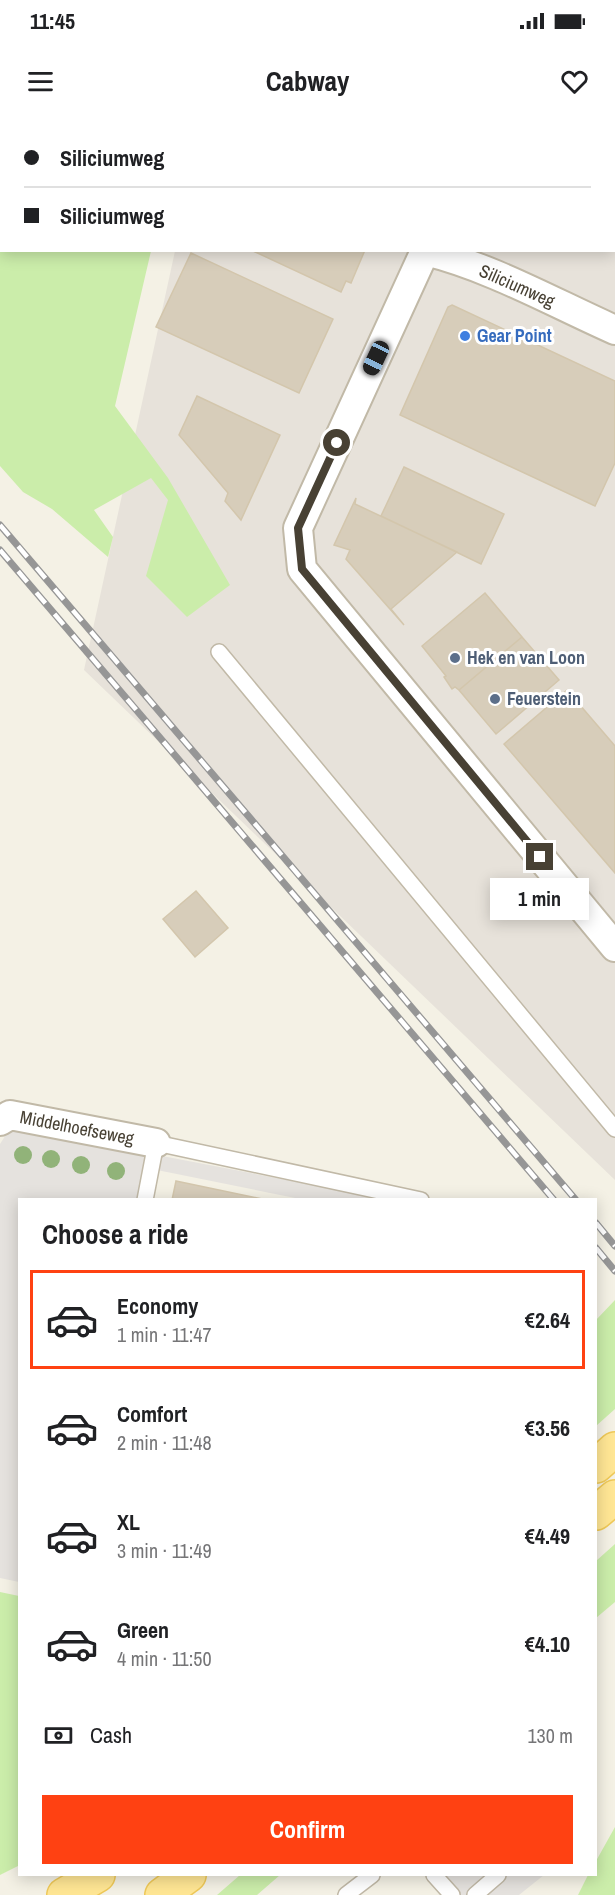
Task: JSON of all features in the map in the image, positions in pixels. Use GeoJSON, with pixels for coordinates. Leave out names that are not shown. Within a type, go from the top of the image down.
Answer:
{"type":"FeatureCollection","features":[{"type":"Feature","properties":{"kind":"main road"},"geometry":{"type":"LineString","coordinates":[[597,1465],[615,1449]]}},
{"type":"Feature","properties":{"kind":"main road"},"geometry":{"type":"LineString","coordinates":[[597,1513],[615,1497]]}},
{"type":"Feature","properties":{"kind":"main road"},"geometry":{"type":"LineString","coordinates":[[64,1895],[96,1876]]}},
{"type":"Feature","properties":{"kind":"main road"},"geometry":{"type":"LineString","coordinates":[[162,1895],[188,1876]]}},
{"type":"Feature","properties":{"kind":"street","name":"Siliciumweg"},"geometry":{"type":"LineString","coordinates":[[425,252],[298,528],[302,569],[615,947]]}},
{"type":"Feature","properties":{"kind":"street","name":"Siliciumweg"},"geometry":{"type":"LineString","coordinates":[[429,252],[449,257],[481,270],[615,330]]}},
{"type":"Feature","properties":{"kind":"street","name":"Middelhoefseweg"},"geometry":{"type":"LineString","coordinates":[[0,1121],[10,1115],[156,1143]]}},
{"type":"Feature","properties":{"kind":"lane"},"geometry":{"type":"LineString","coordinates":[[219,652],[615,1129]]}},
{"type":"Feature","properties":{"kind":"lane"},"geometry":{"type":"LineString","coordinates":[[145,1198],[156,1143],[412,1198]]}},
{"type":"Feature","properties":{"kind":"lane"},"geometry":{"type":"LineString","coordinates":[[346,1895],[371,1876]]}},
{"type":"Feature","properties":{"kind":"lane"},"geometry":{"type":"LineString","coordinates":[[435,1876],[453,1895]]}},
{"type":"Feature","properties":{"kind":"lane"},"geometry":{"type":"LineString","coordinates":[[475,1895],[497,1876]]}},
{"type":"Feature","properties":{"kind":"shaded area"},"geometry":{"type":"Polygon","coordinates":[[[175,252],[615,252],[615,1180],[84,670],[175,252]]]}},
{"type":"Feature","properties":{"kind":"shaded area"},"geometry":{"type":"Polygon","coordinates":[[[11,1127],[381,1198],[295,1198],[147,1168],[140,1198],[18,1198],[18,1582],[0,1578],[0,1144],[11,1127]]]}},
{"type":"Feature","properties":{"kind":"shaded area"},"geometry":{"type":"Polygon","coordinates":[[[444,1876],[543,1876],[519,1895],[458,1895],[444,1876]]]}},
{"type":"Feature","properties":{"kind":"green space"},"geometry":{"type":"Polygon","coordinates":[[[0,252],[151,252],[115,406],[168,478],[230,585],[187,617],[146,576],[168,500],[151,478],[94,510],[113,537],[108,557],[52,509],[23,492],[0,466],[0,252]]]}},
{"type":"Feature","properties":{"kind":"green space"},"geometry":{"type":"Polygon","coordinates":[[[615,1300],[615,1409],[597,1425],[597,1319],[615,1300]]]}},
{"type":"Feature","properties":{"kind":"green space"},"geometry":{"type":"Polygon","coordinates":[[[615,1544],[615,1602],[597,1617],[597,1560],[615,1544]]]}},
{"type":"Feature","properties":{"kind":"green space"},"geometry":{"type":"Polygon","coordinates":[[[0,1592],[18,1596],[18,1866],[0,1875],[0,1592]]]}},
{"type":"Feature","properties":{"kind":"green space"},"geometry":{"type":"Polygon","coordinates":[[[615,1827],[615,1895],[578,1895],[588,1876],[597,1876],[597,1859],[615,1827]]]}},
{"type":"Feature","properties":{"kind":"green space"},"geometry":{"type":"Polygon","coordinates":[[[239,1876],[279,1876],[257,1895],[217,1895],[239,1876]]]}},
{"type":"Feature","properties":{"kind":"building"},"geometry":{"type":"Polygon","coordinates":[[[255,252],[364,252],[351,283],[346,281],[341,292],[255,252]]]}},
{"type":"Feature","properties":{"kind":"building"},"geometry":{"type":"Polygon","coordinates":[[[191,253],[333,319],[299,393],[156,327],[191,253]]]}},
{"type":"Feature","properties":{"kind":"building"},"geometry":{"type":"Polygon","coordinates":[[[452,305],[615,381],[615,463],[595,506],[400,415],[448,307],[452,305]]]}},
{"type":"Feature","properties":{"kind":"building"},"geometry":{"type":"Polygon","coordinates":[[[197,396],[280,435],[241,520],[225,501],[228,493],[179,435],[197,396]]]}},
{"type":"Feature","properties":{"kind":"building"},"geometry":{"type":"Polygon","coordinates":[[[404,467],[504,514],[481,564],[381,516],[404,467]]]}},
{"type":"Feature","properties":{"kind":"building"},"geometry":{"type":"Polygon","coordinates":[[[356,498],[355,504],[457,552],[391,609],[404,625],[346,559],[350,550],[334,545],[356,498]]]}},
{"type":"Feature","properties":{"kind":"building"},"geometry":{"type":"Polygon","coordinates":[[[485,593],[522,637],[459,690],[455,687],[452,689],[444,677],[446,676],[422,646],[485,593]]]}},
{"type":"Feature","properties":{"kind":"building"},"geometry":{"type":"Polygon","coordinates":[[[522,637],[559,680],[496,734],[459,690],[522,637]]]}},
{"type":"Feature","properties":{"kind":"building"},"geometry":{"type":"Polygon","coordinates":[[[567,690],[615,746],[615,873],[504,744],[567,690]]]}},
{"type":"Feature","properties":{"kind":"building"},"geometry":{"type":"Polygon","coordinates":[[[196,891],[228,928],[195,957],[163,919],[196,891]]]}},
{"type":"Feature","properties":{"kind":"building"},"geometry":{"type":"Polygon","coordinates":[[[176,1181],[257,1198],[172,1198],[176,1181]]]}},
{"type":"Feature","properties":{"kind":"railway"},"geometry":{"type":"LineString","coordinates":[[0,525],[574,1198]]}},
{"type":"Feature","properties":{"kind":"railway"},"geometry":{"type":"LineString","coordinates":[[0,550],[552,1198]]}},
{"type":"Feature","properties":{"kind":"railway"},"geometry":{"type":"LineString","coordinates":[[597,1224],[615,1246]]}},
{"type":"Feature","properties":{"kind":"railway"},"geometry":{"type":"LineString","coordinates":[[597,1249],[615,1271]]}},
{"type":"Feature","properties":{"kind":"place","name":"Gear Point"},"geometry":{"type":"Point","coordinates":[465,336]}},
{"type":"Feature","properties":{"kind":"place","name":"Hek en van Loon"},"geometry":{"type":"Point","coordinates":[455,658]}},
{"type":"Feature","properties":{"kind":"place","name":"Feuerstein"},"geometry":{"type":"Point","coordinates":[495,699]}},
{"type":"Feature","properties":{"kind":"route"},"geometry":{"type":"LineString","coordinates":[[337,443],[298,528],[302,569],[540,857]]}}]}
